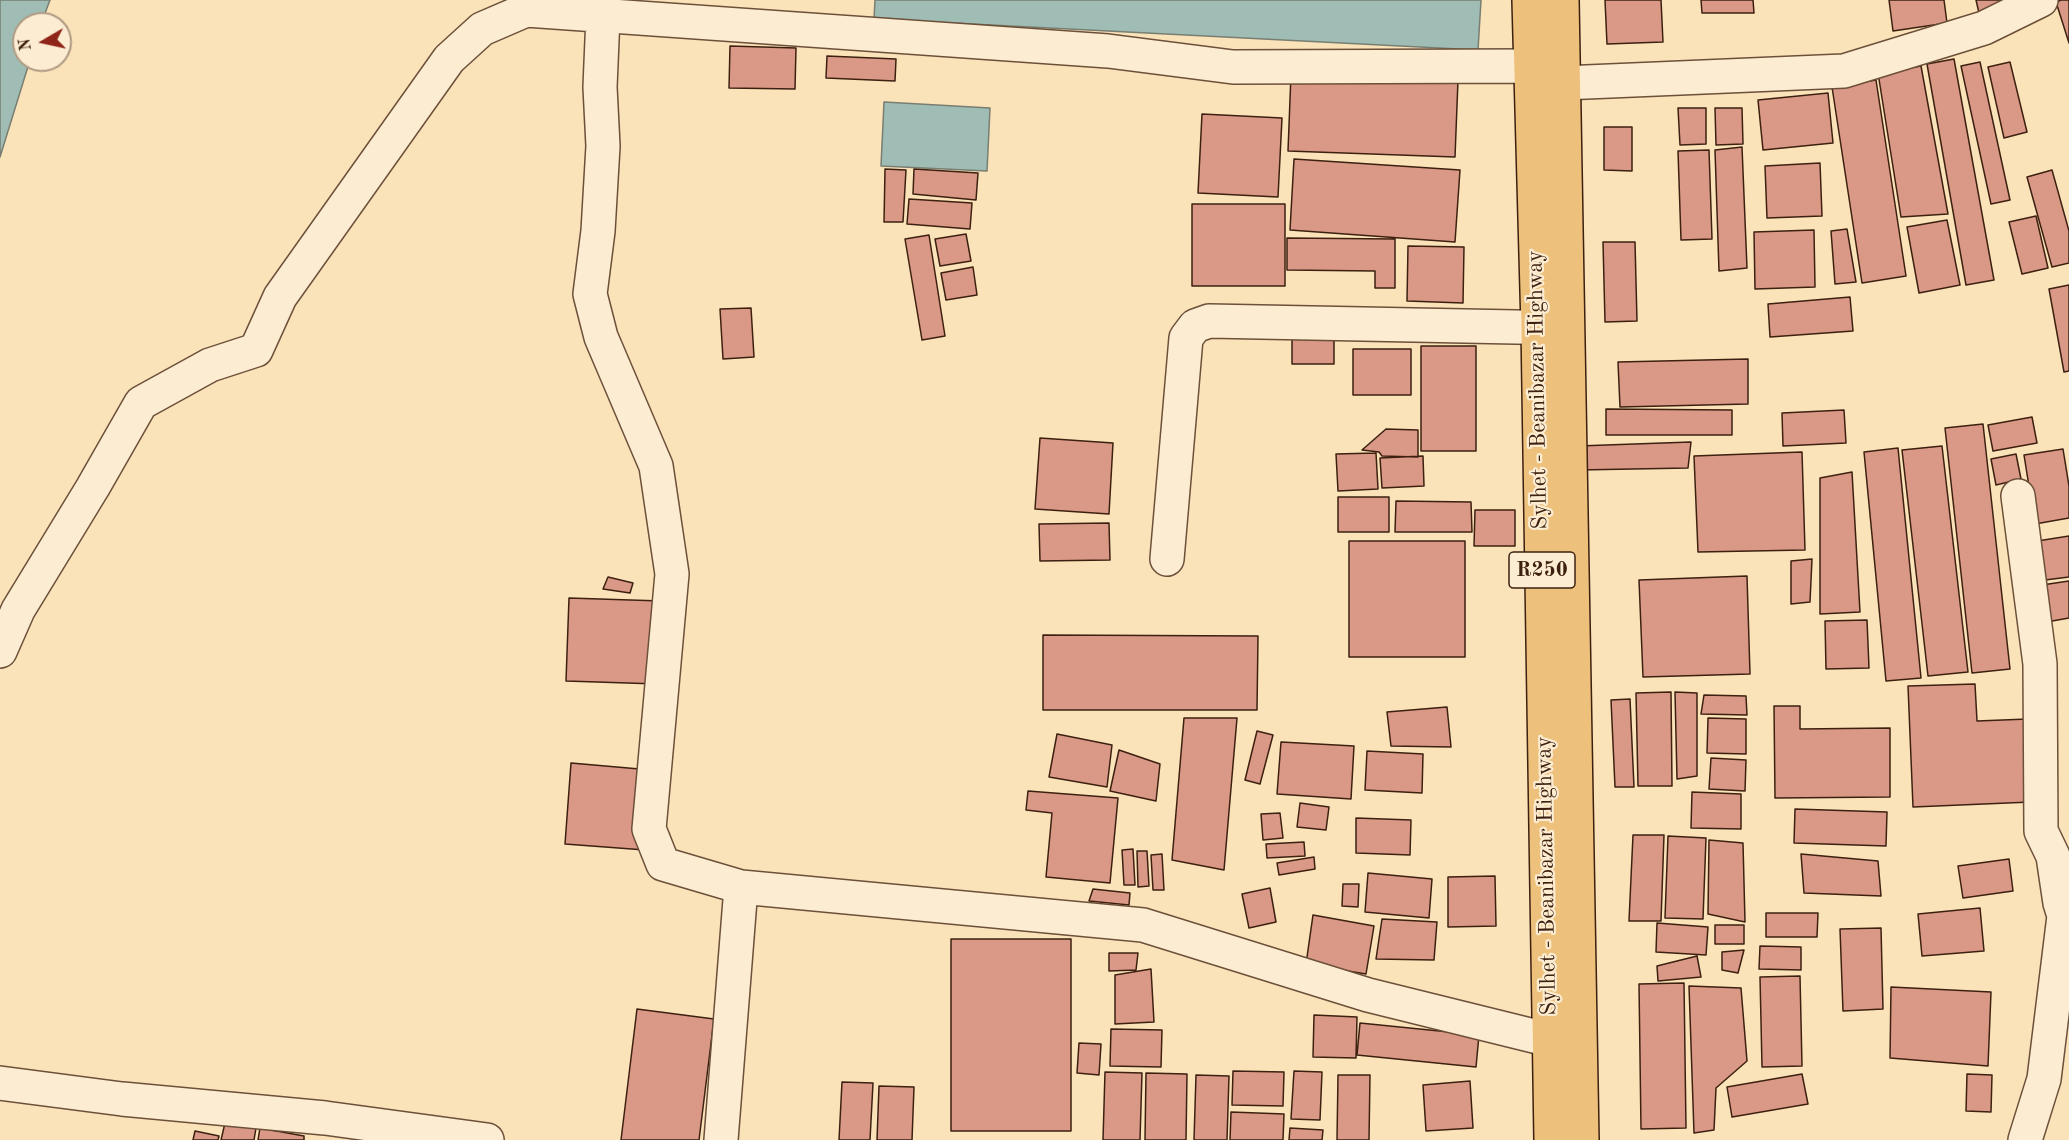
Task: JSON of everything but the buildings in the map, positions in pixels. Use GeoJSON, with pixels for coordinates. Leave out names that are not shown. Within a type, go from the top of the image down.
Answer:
{"type":"FeatureCollection","features":[{"type":"Feature","properties":{"kind":"main road","name":"Sylhet - Beanibazar Highway"},"geometry":{"type":"LineString","coordinates":[[1529,0],[1529,66],[1552,328],[1582,1140]]}},
{"type":"Feature","properties":{"kind":"main road","name":"Sylhet - Beanibazar Highway"},"geometry":{"type":"LineString","coordinates":[[1551,1140],[1552,328],[1563,83],[1562,0]]}},
{"type":"Feature","properties":{"kind":"street"},"geometry":{"type":"LineString","coordinates":[[0,651],[18,610],[141,403],[210,365],[256,350],[280,297],[449,59],[482,29],[526,10],[1108,51],[1233,67],[1529,66],[1563,83],[1684,80],[1844,71],[1984,28],[2041,0]]}},
{"type":"Feature","properties":{"kind":"street"},"geometry":{"type":"LineString","coordinates":[[603,16],[600,87],[603,146],[598,231],[590,294],[601,337],[656,466],[672,574],[649,829],[663,864],[741,887],[1143,925],[1368,996],[1550,1040]]}},
{"type":"Feature","properties":{"kind":"street"},"geometry":{"type":"LineString","coordinates":[[1167,559],[1186,338],[1195,326],[1209,321],[1552,328]]}},
{"type":"Feature","properties":{"kind":"street"},"geometry":{"type":"LineString","coordinates":[[2018,496],[2040,664],[2041,831],[2053,856],[2064,916],[2043,1079],[2025,1140]]}},
{"type":"Feature","properties":{"kind":"street"},"geometry":{"type":"LineString","coordinates":[[721,1140],[741,887]]}},
{"type":"Feature","properties":{"kind":"street"},"geometry":{"type":"LineString","coordinates":[[0,1083],[322,1129],[487,1140]]}},
{"type":"Feature","properties":{"kind":"water"},"geometry":{"type":"Polygon","coordinates":[[[0,0],[50,0],[46,12],[12,12],[12,72],[26,72],[0,157],[0,0]]]}},
{"type":"Feature","properties":{"kind":"water"},"geometry":{"type":"Polygon","coordinates":[[[875,0],[1481,0],[1478,50],[874,19],[875,0]]]}},
{"type":"Feature","properties":{"kind":"water"},"geometry":{"type":"Polygon","coordinates":[[[884,102],[990,108],[987,171],[881,166],[884,102]]]}}]}
